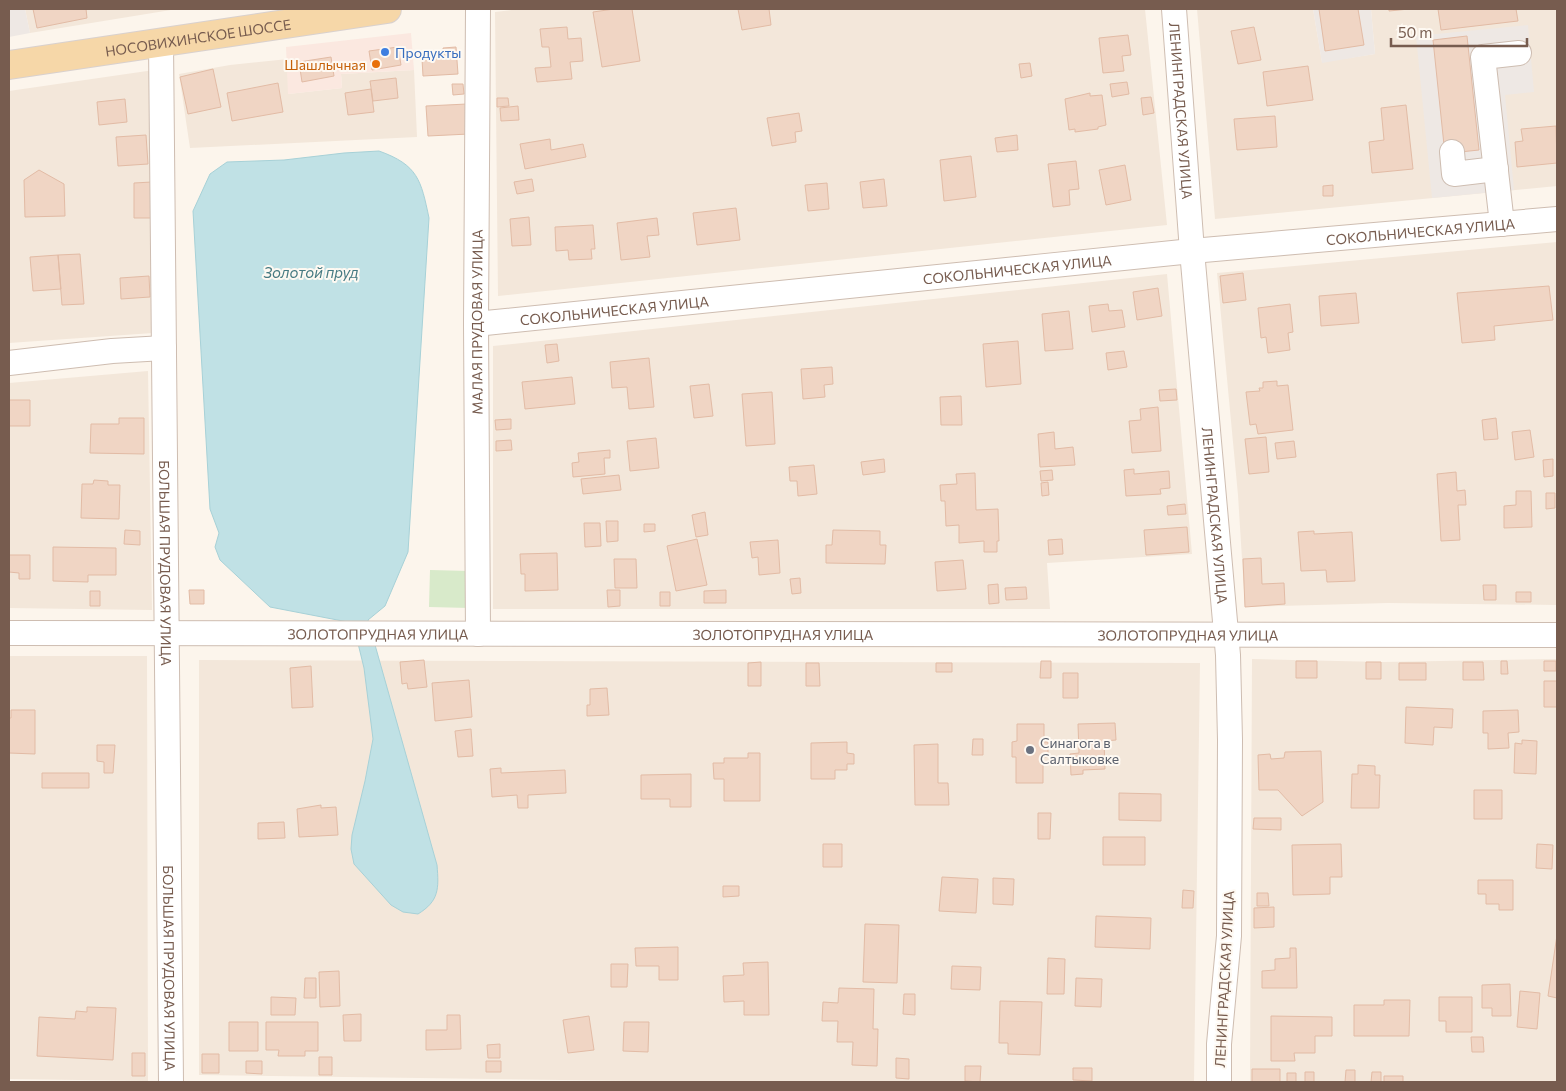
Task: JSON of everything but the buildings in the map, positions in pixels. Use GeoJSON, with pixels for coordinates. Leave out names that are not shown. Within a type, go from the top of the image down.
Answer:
{"type":"FeatureCollection","features":[{"type":"Feature","properties":{"kind":"main road","name":"НОСОВИХИНСКОЕ ШОССЕ"},"geometry":{"type":"LineString","coordinates":[[9,65],[161,43],[282,17],[387,9]]}},
{"type":"Feature","properties":{"kind":"street","name":"МАЛАЯ ПРУДОВАЯ УЛИЦА"},"geometry":{"type":"LineString","coordinates":[[478,9],[476,324],[478,634]]}},
{"type":"Feature","properties":{"kind":"street","name":"ЛЕНИНГРАДСКАЯ УЛИЦА"},"geometry":{"type":"LineString","coordinates":[[1174,9],[1192,250],[1226,634],[1230,740],[1229,936],[1219,1044],[1219,1082]]}},
{"type":"Feature","properties":{"kind":"street","name":"БОЛЬШАЯ ПРУДОВАЯ УЛИЦА"},"geometry":{"type":"LineString","coordinates":[[161,43],[171,1082]]}},
{"type":"Feature","properties":{"kind":"street"},"geometry":{"type":"LineString","coordinates":[[1502,224],[1483,57],[1519,53]]}},
{"type":"Feature","properties":{"kind":"street"},"geometry":{"type":"LineString","coordinates":[[1452,152],[1454,174],[1496,169]]}},
{"type":"Feature","properties":{"kind":"street","name":"СОКОЛЬНИЧЕСКАЯ УЛИЦА"},"geometry":{"type":"LineString","coordinates":[[476,324],[1192,250],[1557,219]]}},
{"type":"Feature","properties":{"kind":"street"},"geometry":{"type":"LineString","coordinates":[[9,363],[112,351],[164,348]]}},
{"type":"Feature","properties":{"kind":"street","name":"ЗОЛОТОПРУДНАЯ УЛИЦА"},"geometry":{"type":"LineString","coordinates":[[9,633],[1557,635]]}},
{"type":"Feature","properties":{"kind":"shaded area"},"geometry":{"type":"Polygon","coordinates":[[[9,9],[25,9],[30,33],[9,37],[9,9]]]}},
{"type":"Feature","properties":{"kind":"shaded area"},"geometry":{"type":"Polygon","coordinates":[[[25,9],[177,9],[30,33],[25,9]]]}},
{"type":"Feature","properties":{"kind":"shaded area"},"geometry":{"type":"Polygon","coordinates":[[[519,9],[1145,9],[1167,225],[498,296],[495,12],[519,9]]]}},
{"type":"Feature","properties":{"kind":"shaded area"},"geometry":{"type":"Polygon","coordinates":[[[1197,9],[1313,9],[1322,62],[1375,54],[1371,9],[1557,9],[1557,186],[1215,219],[1197,9]]]}},
{"type":"Feature","properties":{"kind":"shaded area"},"geometry":{"type":"Polygon","coordinates":[[[1313,9],[1371,9],[1375,54],[1322,63],[1313,9]]]}},
{"type":"Feature","properties":{"kind":"shaded area"},"geometry":{"type":"Polygon","coordinates":[[[1528,25],[1534,92],[1505,95],[1514,190],[1432,198],[1416,36],[1528,25]]]}},
{"type":"Feature","properties":{"kind":"shaded area"},"geometry":{"type":"Polygon","coordinates":[[[411,33],[414,70],[341,74],[342,88],[288,94],[286,47],[411,33]]]}},
{"type":"Feature","properties":{"kind":"shaded area"},"geometry":{"type":"Polygon","coordinates":[[[288,59],[288,94],[342,88],[341,74],[414,70],[417,137],[190,148],[179,74],[230,65],[288,59]]]}},
{"type":"Feature","properties":{"kind":"shaded area"},"geometry":{"type":"Polygon","coordinates":[[[154,70],[153,333],[9,343],[9,91],[154,70]]]}},
{"type":"Feature","properties":{"kind":"shaded area"},"geometry":{"type":"Polygon","coordinates":[[[1557,242],[1557,605],[1388,603],[1245,607],[1238,495],[1217,273],[1557,242]]]}},
{"type":"Feature","properties":{"kind":"shaded area"},"geometry":{"type":"Polygon","coordinates":[[[1167,274],[1192,554],[1047,563],[1050,609],[493,609],[493,346],[1167,274]]]}},
{"type":"Feature","properties":{"kind":"shaded area"},"geometry":{"type":"Polygon","coordinates":[[[148,371],[152,610],[9,608],[9,383],[148,371]]]}},
{"type":"Feature","properties":{"kind":"shaded area"},"geometry":{"type":"Polygon","coordinates":[[[9,656],[147,656],[148,1081],[9,1079],[9,656]]]}},
{"type":"Feature","properties":{"kind":"shaded area"},"geometry":{"type":"Polygon","coordinates":[[[1252,659],[1383,662],[1557,659],[1557,1082],[1250,1082],[1252,659]]]}},
{"type":"Feature","properties":{"kind":"shaded area"},"geometry":{"type":"Polygon","coordinates":[[[199,660],[1200,663],[1194,1082],[705,1082],[199,1075],[199,660]]]}},
{"type":"Feature","properties":{"kind":"green space"},"geometry":{"type":"Polygon","coordinates":[[[430,570],[470,571],[469,608],[429,607],[430,570]]]}},
{"type":"Feature","properties":{"kind":"water","name":"Золотой пруд"},"geometry":{"type":"Polygon","coordinates":[[[379,151],[402,162],[416,176],[423,193],[429,218],[408,552],[385,606],[368,620],[437,865],[438,881],[436,894],[430,904],[418,914],[403,912],[391,905],[354,864],[351,849],[352,835],[373,739],[364,668],[353,623],[270,607],[220,560],[215,547],[219,533],[210,509],[193,211],[210,174],[227,162],[284,160],[379,151]]]}},
{"type":"Feature","properties":{"kind":"place","name":"Продукты"},"geometry":{"type":"Point","coordinates":[385,52]}},
{"type":"Feature","properties":{"kind":"place","name":"Шашлычная"},"geometry":{"type":"Point","coordinates":[376,64]}},
{"type":"Feature","properties":{"kind":"place","name":"Синагога в Салтыковке"},"geometry":{"type":"Point","coordinates":[1030,750]}}]}
